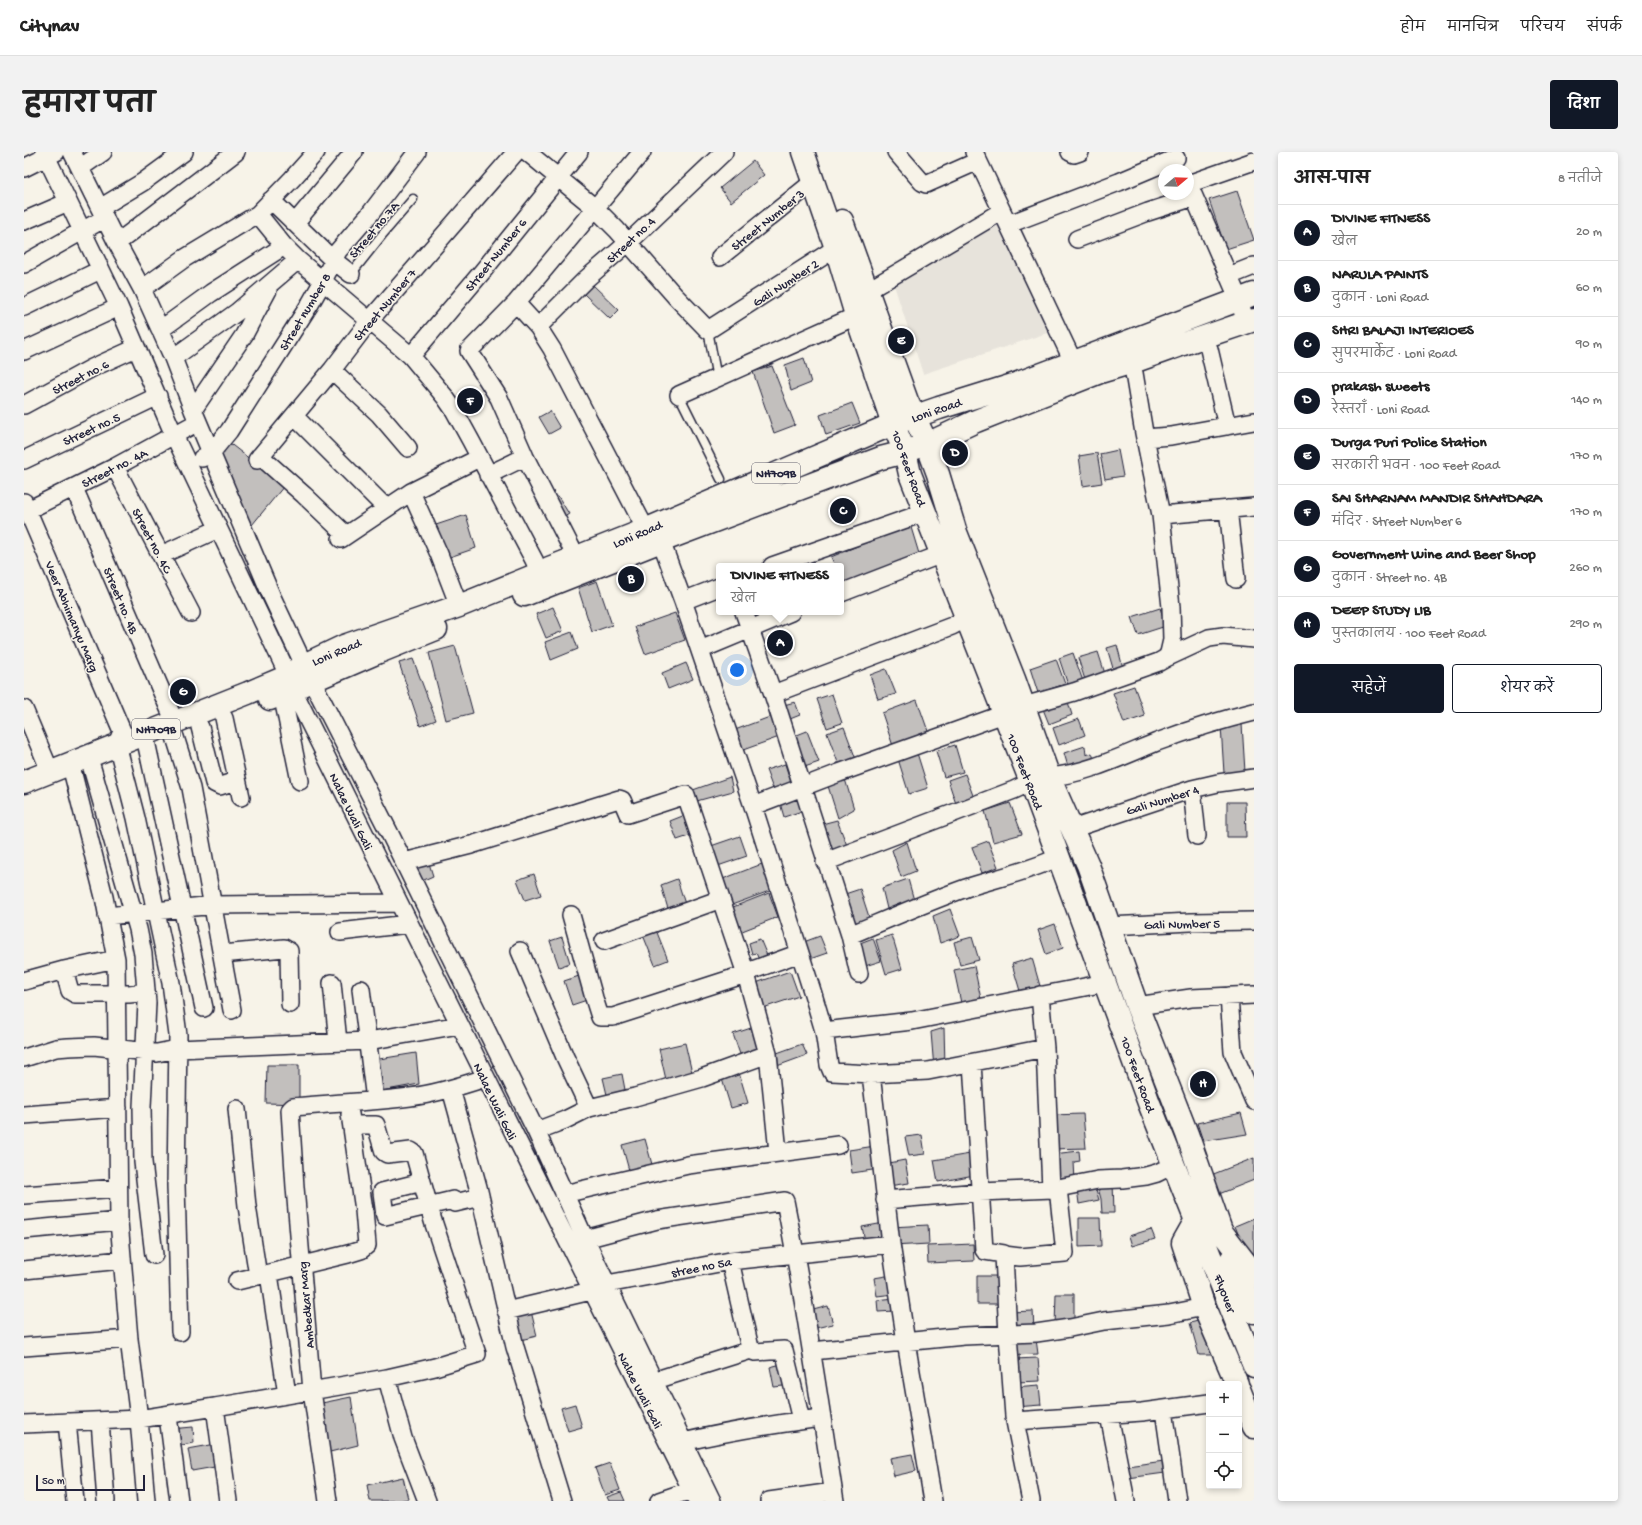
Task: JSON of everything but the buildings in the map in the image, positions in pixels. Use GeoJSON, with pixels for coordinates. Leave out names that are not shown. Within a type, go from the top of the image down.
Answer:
{"type":"FeatureCollection","features":[{"type":"Feature","properties":{"kind":"main road","name":"100 Feet Road"},"geometry":{"type":"LineString","coordinates":[[803,152],[893,424],[905,452],[910,474],[1004,714],[1040,779],[1072,829],[1088,865],[1137,1006],[1221,1231],[1254,1274]]}},
{"type":"Feature","properties":{"kind":"main road","name":"100 Feet Road"},"geometry":{"type":"LineString","coordinates":[[817,152],[907,401],[927,444],[943,487],[954,530],[1024,706],[1051,836],[1173,1165],[1196,1220]]}},
{"type":"Feature","properties":{"kind":"main road","name":"Loni Road"},"geometry":{"type":"LineString","coordinates":[[24,792],[82,771],[121,744],[147,746],[175,737],[258,705],[299,683],[344,646],[459,606],[542,580],[576,557],[927,444],[1077,371],[1247,297]]}},
{"type":"Feature","properties":{"kind":"main road","name":"Loni Road"},"geometry":{"type":"LineString","coordinates":[[24,782],[121,744],[299,683],[374,654],[653,532],[893,424],[1013,385],[1077,371],[1203,337],[1250,322]]}},
{"type":"Feature","properties":{"kind":"main road"},"geometry":{"type":"LineString","coordinates":[[1051,836],[1072,829]]}},
{"type":"Feature","properties":{"kind":"main road"},"geometry":{"type":"LineString","coordinates":[[1196,1220],[1184,1243],[1204,1306],[1235,1381]]}},
{"type":"Feature","properties":{"kind":"main road","name":"Flyover"},"geometry":{"type":"LineString","coordinates":[[1196,1220],[1254,1366]]}},
{"type":"Feature","properties":{"kind":"main road","name":"Flyover"},"geometry":{"type":"LineString","coordinates":[[1221,1231],[1252,1307]]}},
{"type":"Feature","properties":{"kind":"main road"},"geometry":{"type":"LineString","coordinates":[[1242,1399],[1254,1426]]}},
{"type":"Feature","properties":{"kind":"street"},"geometry":{"type":"LineString","coordinates":[[72,152],[80,168],[94,221],[100,270],[119,307],[174,435],[218,529],[299,683],[404,862],[536,1131],[564,1194],[712,1501]]}},
{"type":"Feature","properties":{"kind":"street"},"geometry":{"type":"LineString","coordinates":[[80,168],[103,152]]}},
{"type":"Feature","properties":{"kind":"street"},"geometry":{"type":"LineString","coordinates":[[24,264],[94,221],[184,152]]}},
{"type":"Feature","properties":{"kind":"street"},"geometry":{"type":"LineString","coordinates":[[117,243],[236,152]]}},
{"type":"Feature","properties":{"kind":"street"},"geometry":{"type":"LineString","coordinates":[[142,289],[185,258],[258,214],[316,152]]}},
{"type":"Feature","properties":{"kind":"street"},"geometry":{"type":"LineString","coordinates":[[294,223],[354,152]]}},
{"type":"Feature","properties":{"kind":"street","name":"Street number 8"},"geometry":{"type":"LineString","coordinates":[[188,465],[211,453],[229,431],[323,281],[338,251],[370,214],[417,152]]}},
{"type":"Feature","properties":{"kind":"street","name":"Street Number 7"},"geometry":{"type":"LineString","coordinates":[[386,508],[343,537],[304,494],[258,458],[332,370],[370,320],[516,152]]}},
{"type":"Feature","properties":{"kind":"street"},"geometry":{"type":"LineString","coordinates":[[527,152],[595,208],[629,242],[675,296],[708,330]]}},
{"type":"Feature","properties":{"kind":"street","name":"Street Number 6"},"geometry":{"type":"LineString","coordinates":[[411,356],[482,272],[579,152]]}},
{"type":"Feature","properties":{"kind":"street"},"geometry":{"type":"LineString","coordinates":[[576,557],[525,457],[500,400],[469,351],[516,303],[642,152]]}},
{"type":"Feature","properties":{"kind":"street","name":"Street no.4"},"geometry":{"type":"LineString","coordinates":[[538,327],[586,279],[629,242],[724,152]]}},
{"type":"Feature","properties":{"kind":"street"},"geometry":{"type":"LineString","coordinates":[[896,152],[922,182],[926,184],[976,156],[1077,371]]}},
{"type":"Feature","properties":{"kind":"street"},"geometry":{"type":"LineString","coordinates":[[1070,152],[1074,154],[1080,152]]}},
{"type":"Feature","properties":{"kind":"street"},"geometry":{"type":"LineString","coordinates":[[24,168],[49,154],[68,202],[94,221],[117,243],[142,289],[173,358],[195,416],[272,597],[299,683],[300,781]]}},
{"type":"Feature","properties":{"kind":"street"},"geometry":{"type":"LineString","coordinates":[[868,291],[1005,218],[1119,182],[1177,160]]}},
{"type":"Feature","properties":{"kind":"street"},"geometry":{"type":"LineString","coordinates":[[1194,186],[1254,161]]}},
{"type":"Feature","properties":{"kind":"street","name":"Street Number 3"},"geometry":{"type":"LineString","coordinates":[[720,257],[813,182]]}},
{"type":"Feature","properties":{"kind":"street"},"geometry":{"type":"LineString","coordinates":[[1194,197],[1229,276],[1247,297],[1250,322]]}},
{"type":"Feature","properties":{"kind":"street"},"geometry":{"type":"LineString","coordinates":[[271,200],[333,260],[351,274]]}},
{"type":"Feature","properties":{"kind":"street"},"geometry":{"type":"LineString","coordinates":[[1077,239],[1148,212],[1169,200]]}},
{"type":"Feature","properties":{"kind":"street"},"geometry":{"type":"LineString","coordinates":[[24,221],[68,202]]}},
{"type":"Feature","properties":{"kind":"street"},"geometry":{"type":"LineString","coordinates":[[258,214],[284,246],[298,260],[411,356],[426,373],[454,410],[542,580]]}},
{"type":"Feature","properties":{"kind":"street"},"geometry":{"type":"LineString","coordinates":[[160,330],[211,293],[284,246]]}},
{"type":"Feature","properties":{"kind":"street","name":"Gali Number 2"},"geometry":{"type":"LineString","coordinates":[[708,330],[836,248]]}},
{"type":"Feature","properties":{"kind":"street"},"geometry":{"type":"LineString","coordinates":[[173,358],[271,284],[298,260]]}},
{"type":"Feature","properties":{"kind":"street"},"geometry":{"type":"LineString","coordinates":[[1229,276],[1254,266]]}},
{"type":"Feature","properties":{"kind":"street"},"geometry":{"type":"LineString","coordinates":[[24,307],[100,270]]}},
{"type":"Feature","properties":{"kind":"street"},"geometry":{"type":"LineString","coordinates":[[195,416],[244,336],[271,284]]}},
{"type":"Feature","properties":{"kind":"street"},"geometry":{"type":"LineString","coordinates":[[516,303],[538,327],[552,350],[653,532],[684,601],[753,806],[800,953],[824,1031],[829,1066],[832,1072],[871,1074],[928,1071],[1045,1048]]}},
{"type":"Feature","properties":{"kind":"street"},"geometry":{"type":"LineString","coordinates":[[24,351],[119,307]]}},
{"type":"Feature","properties":{"kind":"street"},"geometry":{"type":"LineString","coordinates":[[678,395],[847,320]]}},
{"type":"Feature","properties":{"kind":"street"},"geometry":{"type":"LineString","coordinates":[[1203,337],[1209,349],[1227,426]]}},
{"type":"Feature","properties":{"kind":"street","name":"Street no.6"},"geometry":{"type":"LineString","coordinates":[[24,405],[92,368],[136,348]]}},
{"type":"Feature","properties":{"kind":"street"},"geometry":{"type":"LineString","coordinates":[[332,370],[379,414],[408,448]]}},
{"type":"Feature","properties":{"kind":"street"},"geometry":{"type":"LineString","coordinates":[[1134,373],[1145,438],[1161,515],[1171,606],[1172,640],[1169,653],[1166,658]]}},
{"type":"Feature","properties":{"kind":"street","name":"Street no.5"},"geometry":{"type":"LineString","coordinates":[[24,460],[158,396]]}},
{"type":"Feature","properties":{"kind":"street","name":"Street no. 4A"},"geometry":{"type":"LineString","coordinates":[[25,508],[74,488],[115,467],[174,435],[195,416]]}},
{"type":"Feature","properties":{"kind":"street"},"geometry":{"type":"LineString","coordinates":[[294,416],[386,508],[411,492],[479,458]]}},
{"type":"Feature","properties":{"kind":"street"},"geometry":{"type":"LineString","coordinates":[[1145,438],[1170,436],[1254,422]]}},
{"type":"Feature","properties":{"kind":"street"},"geometry":{"type":"LineString","coordinates":[[488,475],[525,457]]}},
{"type":"Feature","properties":{"kind":"street","name":"Street no. 4C"},"geometry":{"type":"LineString","coordinates":[[115,467],[191,613]]}},
{"type":"Feature","properties":{"kind":"street","name":"Street no. 4B"},"geometry":{"type":"LineString","coordinates":[[74,488],[170,711]]}},
{"type":"Feature","properties":{"kind":"street"},"geometry":{"type":"LineString","coordinates":[[411,492],[439,554],[459,606]]}},
{"type":"Feature","properties":{"kind":"street"},"geometry":{"type":"LineString","coordinates":[[1161,515],[1254,507]]}},
{"type":"Feature","properties":{"kind":"street","name":"Veer Abhimanyu Marg"},"geometry":{"type":"LineString","coordinates":[[25,508],[121,744],[171,983],[178,1035],[176,1185],[180,1332]]}},
{"type":"Feature","properties":{"kind":"street"},"geometry":{"type":"LineString","coordinates":[[1228,509],[1236,580]]}},
{"type":"Feature","properties":{"kind":"street"},"geometry":{"type":"LineString","coordinates":[[781,563],[926,512]]}},
{"type":"Feature","properties":{"kind":"street"},"geometry":{"type":"LineString","coordinates":[[161,555],[173,551],[218,529]]}},
{"type":"Feature","properties":{"kind":"street"},"geometry":{"type":"LineString","coordinates":[[844,592],[942,554]]}},
{"type":"Feature","properties":{"kind":"street"},"geometry":{"type":"LineString","coordinates":[[684,601],[716,588]]}},
{"type":"Feature","properties":{"kind":"street"},"geometry":{"type":"LineString","coordinates":[[745,615],[773,694],[850,935],[859,974]]}},
{"type":"Feature","properties":{"kind":"street"},"geometry":{"type":"LineString","coordinates":[[700,650],[749,628],[783,615]]}},
{"type":"Feature","properties":{"kind":"street"},"geometry":{"type":"LineString","coordinates":[[773,694],[952,626],[967,618]]}},
{"type":"Feature","properties":{"kind":"street"},"geometry":{"type":"LineString","coordinates":[[1024,706],[1109,681],[1166,658],[1209,638],[1223,636],[1254,639]]}},
{"type":"Feature","properties":{"kind":"street","name":"Nalae Wali Gali"},"geometry":{"type":"LineString","coordinates":[[299,683],[408,924],[694,1495]]}},
{"type":"Feature","properties":{"kind":"street"},"geometry":{"type":"LineString","coordinates":[[24,709],[50,771]]}},
{"type":"Feature","properties":{"kind":"street"},"geometry":{"type":"LineString","coordinates":[[826,862],[1040,779],[1063,776],[1107,762],[1181,734],[1223,720],[1254,712]]}},
{"type":"Feature","properties":{"kind":"street"},"geometry":{"type":"LineString","coordinates":[[753,806],[1004,714]]}},
{"type":"Feature","properties":{"kind":"street"},"geometry":{"type":"LineString","coordinates":[[224,718],[236,781],[241,797]]}},
{"type":"Feature","properties":{"kind":"street"},"geometry":{"type":"LineString","coordinates":[[200,727],[214,783],[220,786],[236,781]]}},
{"type":"Feature","properties":{"kind":"street"},"geometry":{"type":"LineString","coordinates":[[175,737],[191,788],[214,905],[232,1010]]}},
{"type":"Feature","properties":{"kind":"street"},"geometry":{"type":"LineString","coordinates":[[147,746],[204,1008]]}},
{"type":"Feature","properties":{"kind":"street"},"geometry":{"type":"LineString","coordinates":[[82,771],[133,913],[143,954],[146,992],[142,1107],[143,1162],[154,1255]]}},
{"type":"Feature","properties":{"kind":"street"},"geometry":{"type":"LineString","coordinates":[[82,771],[116,959],[115,994],[118,1108],[118,1188],[121,1260],[139,1419],[146,1501]]}},
{"type":"Feature","properties":{"kind":"street","name":"Gali Number 4"},"geometry":{"type":"LineString","coordinates":[[1072,829],[1192,789],[1254,778]]}},
{"type":"Feature","properties":{"kind":"street"},"geometry":{"type":"LineString","coordinates":[[1192,789],[1197,836]]}},
{"type":"Feature","properties":{"kind":"street"},"geometry":{"type":"LineString","coordinates":[[404,862],[478,843],[619,799],[622,800],[628,814],[686,795],[746,974],[768,1054],[778,1152]]}},
{"type":"Feature","properties":{"kind":"street"},"geometry":{"type":"LineString","coordinates":[[850,935],[947,895],[1042,865],[1059,857]]}},
{"type":"Feature","properties":{"kind":"street"},"geometry":{"type":"LineString","coordinates":[[604,941],[721,899]]}},
{"type":"Feature","properties":{"kind":"street"},"geometry":{"type":"LineString","coordinates":[[108,916],[214,905],[398,903]]}},
{"type":"Feature","properties":{"kind":"street"},"geometry":{"type":"LineString","coordinates":[[571,915],[600,1017],[613,1017],[746,974],[747,972],[800,953]]}},
{"type":"Feature","properties":{"kind":"street","name":"Gali Number 5"},"geometry":{"type":"LineString","coordinates":[[1109,926],[1254,921]]}},
{"type":"Feature","properties":{"kind":"street"},"geometry":{"type":"LineString","coordinates":[[340,932],[408,924]]}},
{"type":"Feature","properties":{"kind":"street"},"geometry":{"type":"LineString","coordinates":[[222,954],[284,948],[288,949],[290,951],[290,1004]]}},
{"type":"Feature","properties":{"kind":"street"},"geometry":{"type":"LineString","coordinates":[[520,951],[565,1057],[590,1108]]}},
{"type":"Feature","properties":{"kind":"street"},"geometry":{"type":"LineString","coordinates":[[24,981],[64,970],[116,959]]}},
{"type":"Feature","properties":{"kind":"street"},"geometry":{"type":"LineString","coordinates":[[64,970],[70,991],[72,993],[115,994],[146,992]]}},
{"type":"Feature","properties":{"kind":"street"},"geometry":{"type":"LineString","coordinates":[[332,983],[338,1042]]}},
{"type":"Feature","properties":{"kind":"street"},"geometry":{"type":"LineString","coordinates":[[824,1031],[912,1021],[1105,983]]}},
{"type":"Feature","properties":{"kind":"street"},"geometry":{"type":"LineString","coordinates":[[361,989],[375,1100]]}},
{"type":"Feature","properties":{"kind":"street"},"geometry":{"type":"LineString","coordinates":[[972,1063],[979,1192],[985,1250],[1020,1257],[1065,1253],[1054,1188],[1040,995]]}},
{"type":"Feature","properties":{"kind":"street"},"geometry":{"type":"LineString","coordinates":[[1137,1006],[1191,998],[1254,995]]}},
{"type":"Feature","properties":{"kind":"street"},"geometry":{"type":"LineString","coordinates":[[1229,996],[1233,1052],[1254,1101]]}},
{"type":"Feature","properties":{"kind":"street"},"geometry":{"type":"LineString","coordinates":[[24,1058],[56,1048],[68,1047],[94,1046],[117,1050],[157,1053],[177,1049],[368,1041],[459,1025]]}},
{"type":"Feature","properties":{"kind":"street"},"geometry":{"type":"LineString","coordinates":[[536,1131],[565,1120],[590,1108],[635,1098],[702,1078],[768,1054]]}},
{"type":"Feature","properties":{"kind":"street"},"geometry":{"type":"LineString","coordinates":[[871,1074],[891,1244],[932,1501]]}},
{"type":"Feature","properties":{"kind":"street"},"geometry":{"type":"LineString","coordinates":[[237,1282],[354,1252],[361,1250],[367,1245],[364,1210],[348,1102],[411,1097],[451,1089],[485,1078]]}},
{"type":"Feature","properties":{"kind":"street"},"geometry":{"type":"LineString","coordinates":[[451,1089],[480,1197],[515,1347],[562,1501]]}},
{"type":"Feature","properties":{"kind":"street","name":"Ambedkar Marg"},"geometry":{"type":"LineString","coordinates":[[328,1501],[312,1391],[290,1111],[292,1108],[348,1102]]}},
{"type":"Feature","properties":{"kind":"street"},"geometry":{"type":"LineString","coordinates":[[24,1114],[118,1108]]}},
{"type":"Feature","properties":{"kind":"street"},"geometry":{"type":"LineString","coordinates":[[236,1109],[247,1206],[264,1275],[287,1395]]}},
{"type":"Feature","properties":{"kind":"street"},"geometry":{"type":"LineString","coordinates":[[24,1424],[139,1419],[168,1416],[388,1378],[435,1367],[477,1354],[428,1206],[413,1152],[387,1154],[384,1152],[376,1125],[352,1125]]}},
{"type":"Feature","properties":{"kind":"street"},"geometry":{"type":"LineString","coordinates":[[564,1194],[665,1169],[778,1152],[838,1145]]}},
{"type":"Feature","properties":{"kind":"street"},"geometry":{"type":"LineString","coordinates":[[885,1200],[979,1192],[1054,1188],[1098,1180],[1146,1176],[1157,1173],[1173,1165]]}},
{"type":"Feature","properties":{"kind":"street"},"geometry":{"type":"LineString","coordinates":[[422,1182],[382,1192],[385,1216],[452,1200],[455,1203],[480,1197]]}},
{"type":"Feature","properties":{"kind":"street"},"geometry":{"type":"LineString","coordinates":[[24,1195],[118,1188]]}},
{"type":"Feature","properties":{"kind":"street"},"geometry":{"type":"LineString","coordinates":[[585,1238],[657,1220],[705,1211],[785,1201],[812,1350],[834,1497],[769,1501]]}},
{"type":"Feature","properties":{"kind":"street"},"geometry":{"type":"LineString","coordinates":[[24,1230],[119,1221]]}},
{"type":"Feature","properties":{"kind":"street","name":"stree no 5a"},"geometry":{"type":"LineString","coordinates":[[506,1311],[591,1291],[607,1284],[730,1260],[891,1244]]}},
{"type":"Feature","properties":{"kind":"street"},"geometry":{"type":"LineString","coordinates":[[1004,1255],[1008,1335],[1015,1421],[1031,1501]]}},
{"type":"Feature","properties":{"kind":"street"},"geometry":{"type":"LineString","coordinates":[[24,1270],[121,1260]]}},
{"type":"Feature","properties":{"kind":"street"},"geometry":{"type":"LineString","coordinates":[[730,1260],[751,1350]]}},
{"type":"Feature","properties":{"kind":"street"},"geometry":{"type":"LineString","coordinates":[[812,1350],[964,1336],[1008,1335],[1070,1328],[1104,1321],[1169,1314],[1204,1306]]}},
{"type":"Feature","properties":{"kind":"street"},"geometry":{"type":"LineString","coordinates":[[24,1347],[129,1339]]}},
{"type":"Feature","properties":{"kind":"street"},"geometry":{"type":"LineString","coordinates":[[653,1381],[751,1350],[755,1352],[784,1350],[801,1420]]}},
{"type":"Feature","properties":{"kind":"street"},"geometry":{"type":"LineString","coordinates":[[388,1378],[403,1438],[426,1501]]}},
{"type":"Feature","properties":{"kind":"street"},"geometry":{"type":"LineString","coordinates":[[1015,1421],[1164,1410],[1206,1403]]}},
{"type":"Feature","properties":{"kind":"street"},"geometry":{"type":"LineString","coordinates":[[215,1407],[228,1501]]}},
{"type":"Feature","properties":{"kind":"street"},"geometry":{"type":"LineString","coordinates":[[1164,1410],[1177,1501]]}},
{"type":"Feature","properties":{"kind":"street"},"geometry":{"type":"LineString","coordinates":[[1109,1415],[1126,1501]]}},
{"type":"Feature","properties":{"kind":"street"},"geometry":{"type":"LineString","coordinates":[[168,1416],[179,1501]]}},
{"type":"Feature","properties":{"kind":"street"},"geometry":{"type":"LineString","coordinates":[[683,1442],[721,1433],[821,1418]]}},
{"type":"Feature","properties":{"kind":"street"},"geometry":{"type":"LineString","coordinates":[[100,1421],[106,1501]]}},
{"type":"Feature","properties":{"kind":"street"},"geometry":{"type":"LineString","coordinates":[[67,1422],[75,1501]]}},
{"type":"Feature","properties":{"kind":"street"},"geometry":{"type":"LineString","coordinates":[[659,1501],[694,1495]]}},
{"type":"Feature","properties":{"kind":"lane","name":"Street no.7A"},"geometry":{"type":"LineString","coordinates":[[351,274],[382,235],[413,200]]}},
{"type":"Feature","properties":{"kind":"lane"},"geometry":{"type":"LineString","coordinates":[[708,330],[717,379]]}},
{"type":"Feature","properties":{"kind":"lane"},"geometry":{"type":"LineString","coordinates":[[678,395],[720,480]]}},
{"type":"Feature","properties":{"kind":"shaded area"},"geometry":{"type":"Polygon","coordinates":[[[997,221],[1053,331],[923,374],[892,279],[997,221]]]}},
{"type":"Feature","properties":{"kind":"place","name":"Durga Puri Police Station"},"geometry":{"type":"Point","coordinates":[901,341]}},
{"type":"Feature","properties":{"kind":"place","name":"SAI SHARNAM MANDIR SHAHDARA"},"geometry":{"type":"Point","coordinates":[470,401]}},
{"type":"Feature","properties":{"kind":"place","name":"prakash sweets"},"geometry":{"type":"Point","coordinates":[955,453]}},
{"type":"Feature","properties":{"kind":"place","name":"SHRI BALAJI INTERIOES"},"geometry":{"type":"Point","coordinates":[843,511]}},
{"type":"Feature","properties":{"kind":"place","name":"NARULA PAINTS"},"geometry":{"type":"Point","coordinates":[631,579]}},
{"type":"Feature","properties":{"kind":"place","name":"DIVINE FITNESS"},"geometry":{"type":"Point","coordinates":[780,643]}},
{"type":"Feature","properties":{"kind":"place","name":"Government Wine and Beer Shop"},"geometry":{"type":"Point","coordinates":[183,692]}},
{"type":"Feature","properties":{"kind":"place","name":"DEEP STUDY LIB"},"geometry":{"type":"Point","coordinates":[1203,1084]}}]}
